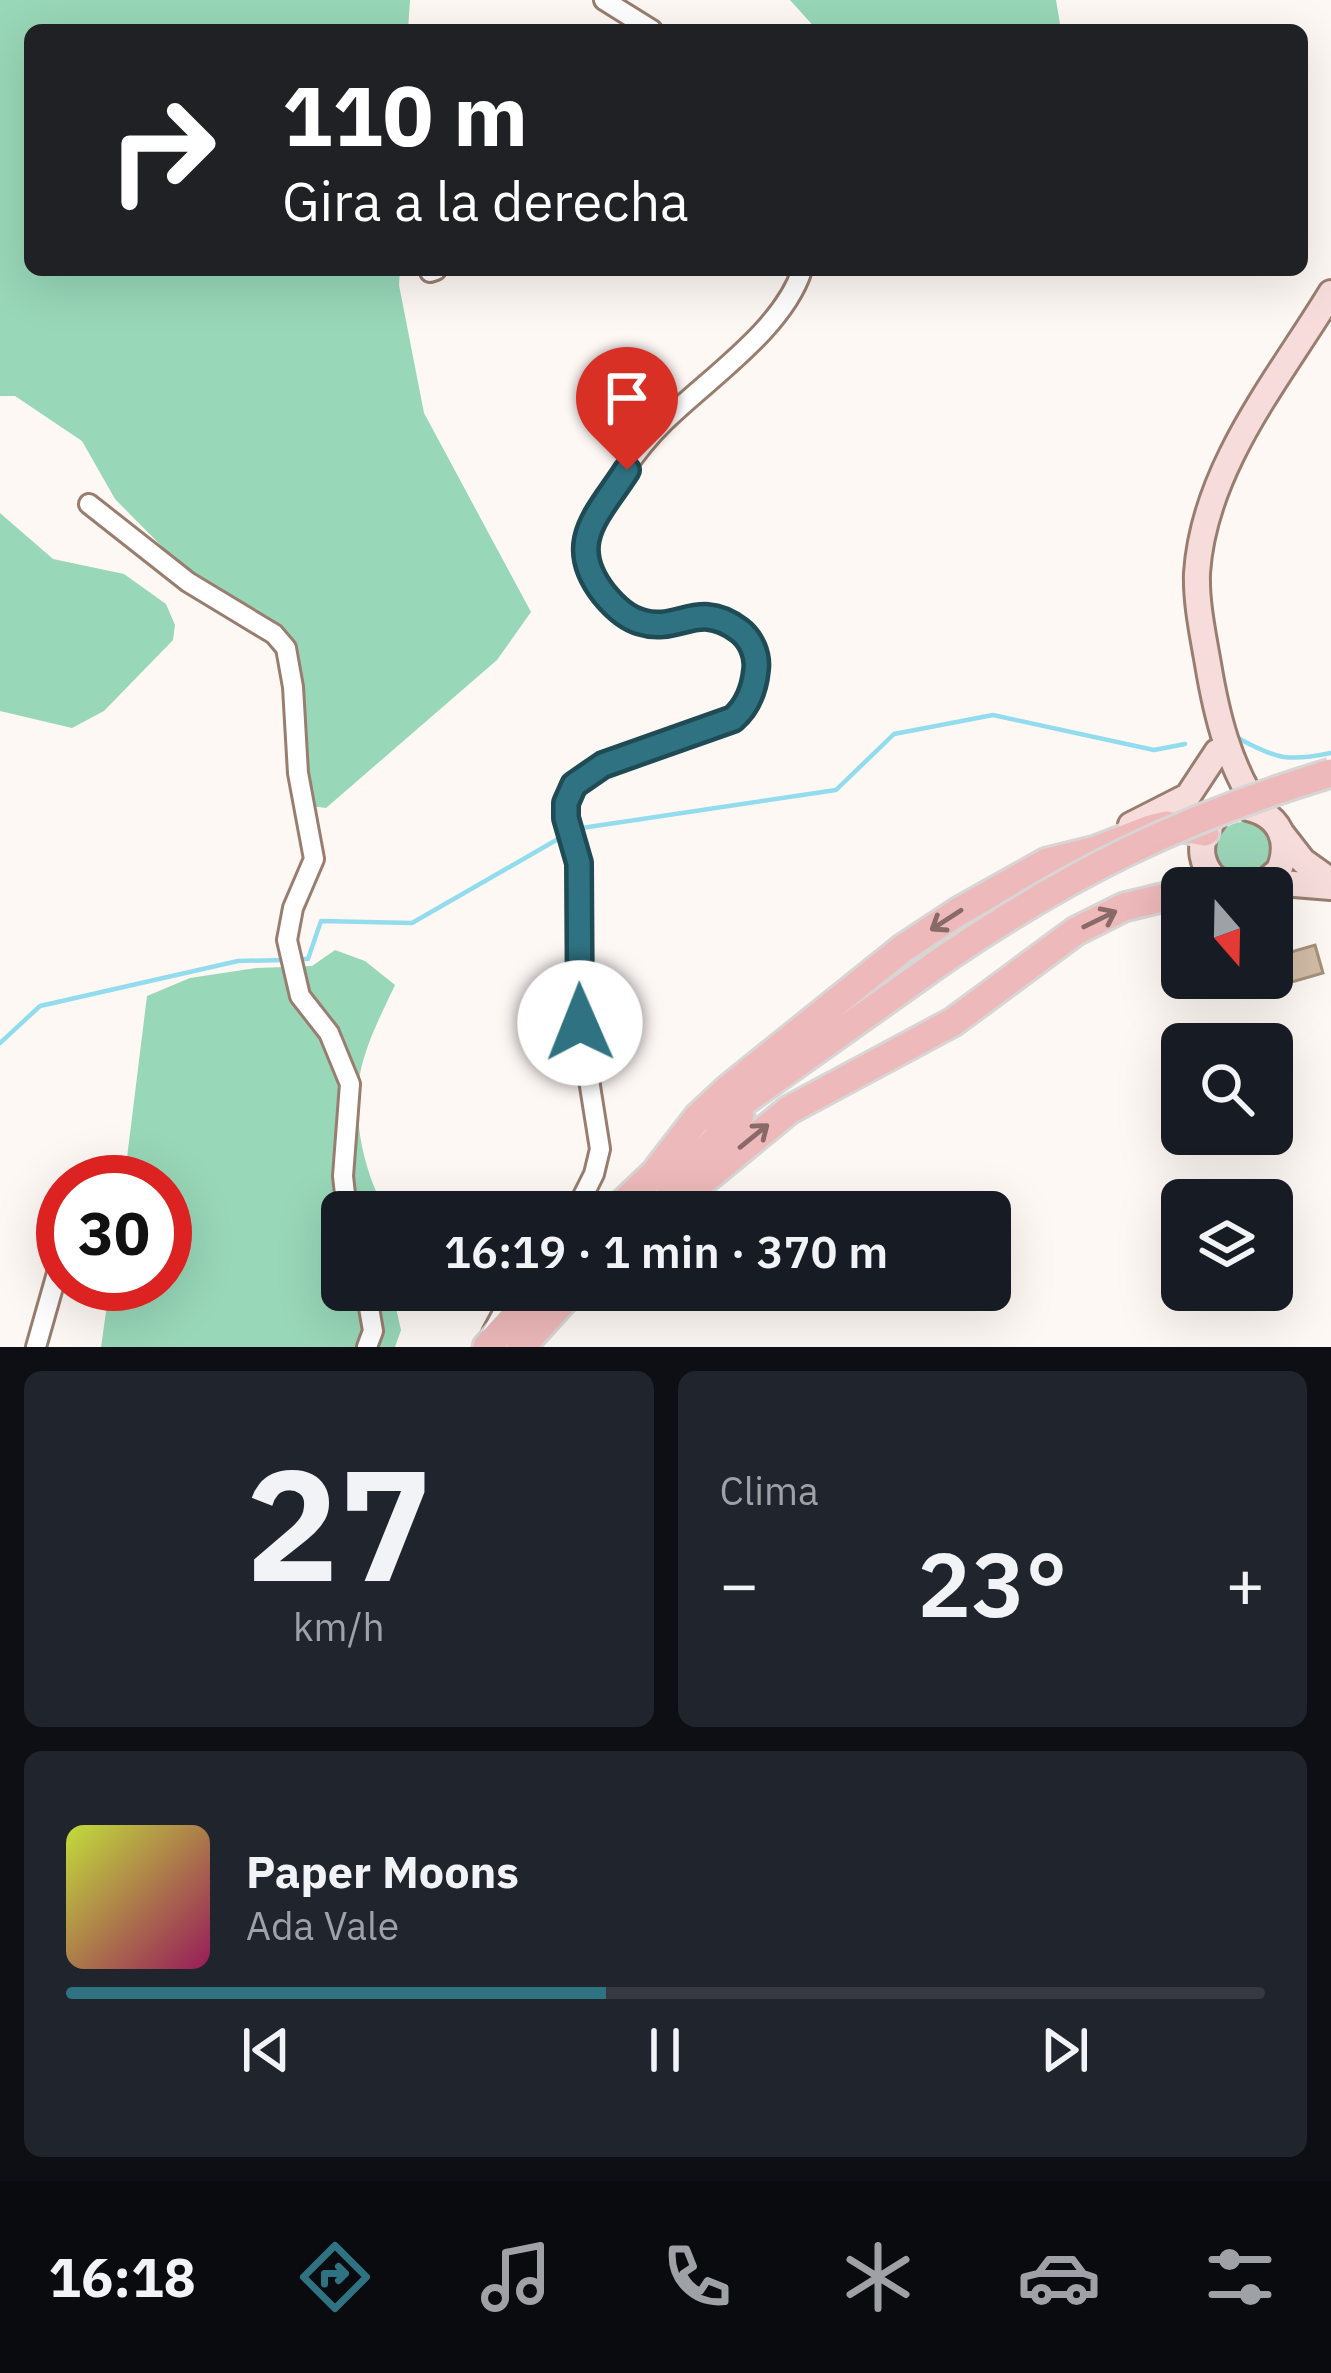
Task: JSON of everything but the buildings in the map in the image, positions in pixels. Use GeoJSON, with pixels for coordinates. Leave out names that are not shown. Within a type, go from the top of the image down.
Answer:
{"type":"FeatureCollection","features":[{"type":"Feature","properties":{"kind":"main road"},"geometry":{"type":"LineString","coordinates":[[1331,293],[1217,484],[1202,530],[1198,600],[1217,717],[1235,771],[1259,811],[1273,820],[1304,861],[1331,884]]}},
{"type":"Feature","properties":{"kind":"main road"},"geometry":{"type":"LineString","coordinates":[[1206,867],[1202,859],[1217,752],[1217,717]]}},
{"type":"Feature","properties":{"kind":"main road"},"geometry":{"type":"LineString","coordinates":[[635,1191],[728,1089],[893,957],[958,912],[1047,862],[1180,802],[1197,788],[1217,752]]}},
{"type":"Feature","properties":{"kind":"main road"},"geometry":{"type":"LineString","coordinates":[[658,1168],[788,1069],[1047,892],[1146,840],[1245,800],[1331,773]]}},
{"type":"Feature","properties":{"kind":"main road"},"geometry":{"type":"LineString","coordinates":[[1047,862],[1166,825],[1207,828],[1232,809],[1259,811]]}},
{"type":"Feature","properties":{"kind":"main road"},"geometry":{"type":"LineString","coordinates":[[1279,867],[1282,834]]}},
{"type":"Feature","properties":{"kind":"main road"},"geometry":{"type":"LineString","coordinates":[[1293,885],[1331,884]]}},
{"type":"Feature","properties":{"kind":"main road"},"geometry":{"type":"LineString","coordinates":[[691,1191],[789,1110],[952,1022],[1076,931],[1124,908],[1161,898]]}},
{"type":"Feature","properties":{"kind":"main road"},"geometry":{"type":"LineString","coordinates":[[668,1191],[788,1069]]}},
{"type":"Feature","properties":{"kind":"main road"},"geometry":{"type":"LineString","coordinates":[[486,1347],[519,1311]]}},
{"type":"Feature","properties":{"kind":"main road"},"geometry":{"type":"LineString","coordinates":[[520,1347],[554,1311]]}},
{"type":"Feature","properties":{"kind":"street"},"geometry":{"type":"LineString","coordinates":[[604,0],[642,24]]}},
{"type":"Feature","properties":{"kind":"street"},"geometry":{"type":"LineString","coordinates":[[586,1191],[600,1149],[580,1023],[579,863],[566,803],[574,785],[592,770],[720,727],[745,709],[757,661],[746,634],[722,617],[700,614],[655,624],[628,615],[598,585],[589,570],[584,544],[593,520],[656,431],[772,324],[800,276]]}},
{"type":"Feature","properties":{"kind":"street"},"geometry":{"type":"LineString","coordinates":[[89,504],[188,582],[274,634],[286,649],[298,773],[314,859],[293,908],[287,940],[301,996],[328,1033],[350,1084],[345,1191]]}},
{"type":"Feature","properties":{"kind":"street"},"geometry":{"type":"LineString","coordinates":[[36,1347],[46,1311]]}},
{"type":"Feature","properties":{"kind":"street"},"geometry":{"type":"LineString","coordinates":[[367,1347],[373,1331],[370,1311]]}},
{"type":"Feature","properties":{"kind":"street"},"geometry":{"type":"LineString","coordinates":[[486,1347],[501,1311]]}},
{"type":"Feature","properties":{"kind":"green space"},"geometry":{"type":"Polygon","coordinates":[[[0,0],[410,0],[408,24],[24,24],[24,276],[400,276],[424,413],[531,612],[497,660],[326,808],[311,806],[290,642],[191,576],[115,499],[82,441],[15,396],[0,396],[0,0]]]}},
{"type":"Feature","properties":{"kind":"green space"},"geometry":{"type":"Polygon","coordinates":[[[790,0],[1056,0],[1060,24],[812,24],[790,0]]]}},
{"type":"Feature","properties":{"kind":"green space"},"geometry":{"type":"Polygon","coordinates":[[[0,513],[53,559],[124,574],[166,604],[175,625],[173,640],[104,711],[72,728],[0,711],[0,513]]]}},
{"type":"Feature","properties":{"kind":"green space"},"geometry":{"type":"Polygon","coordinates":[[[1232,824],[1254,824],[1269,839],[1265,867],[1221,867],[1217,861],[1217,839],[1232,824]]]}},
{"type":"Feature","properties":{"kind":"green space"},"geometry":{"type":"Polygon","coordinates":[[[335,950],[365,961],[395,985],[366,1051],[358,1091],[362,1145],[377,1191],[321,1191],[321,1311],[397,1311],[401,1330],[395,1347],[101,1347],[106,1311],[192,1311],[192,1155],[127,1155],[147,996],[190,978],[312,966],[335,950]]]}},
{"type":"Feature","properties":{"kind":"waterway"},"geometry":{"type":"LineString","coordinates":[[575,829],[836,790],[894,734],[993,715],[1154,750],[1185,744]]}},
{"type":"Feature","properties":{"kind":"waterway"},"geometry":{"type":"LineString","coordinates":[[1238,738],[1283,757],[1331,753]]}},
{"type":"Feature","properties":{"kind":"waterway"},"geometry":{"type":"LineString","coordinates":[[297,959],[308,959],[321,921],[412,923],[565,835]]}},
{"type":"Feature","properties":{"kind":"waterway"},"geometry":{"type":"LineString","coordinates":[[0,1043],[40,1006],[238,961],[285,960]]}},
{"type":"Feature","properties":{"kind":"route"},"geometry":{"type":"LineString","coordinates":[[580,1023],[579,863],[566,818],[574,785],[603,765],[733,719],[750,698],[757,661],[746,634],[722,617],[700,614],[655,624],[641,622],[613,604],[598,585],[589,570],[585,537],[627,470]]}}]}
